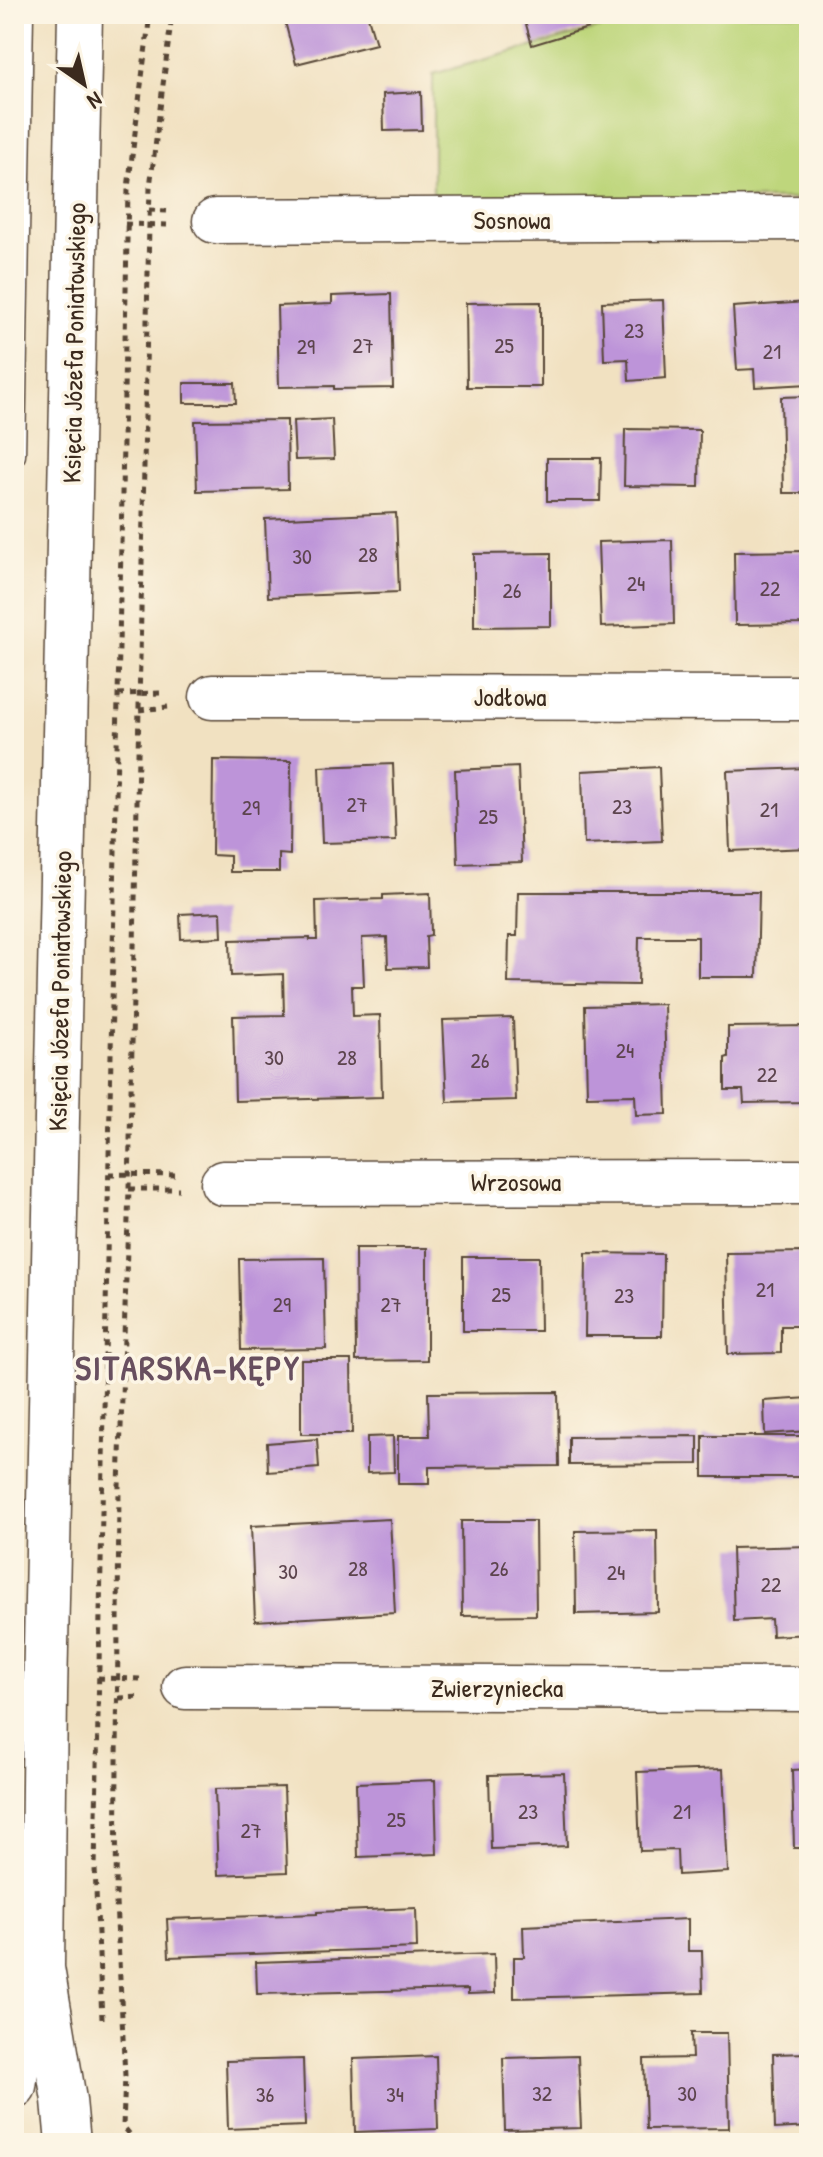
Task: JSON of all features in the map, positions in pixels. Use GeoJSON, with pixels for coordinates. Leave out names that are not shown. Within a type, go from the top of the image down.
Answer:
{"type":"FeatureCollection","features":[{"type":"Feature","properties":{"kind":"street","name":"Księcia Józefa Poniatowskiego"},"geometry":{"type":"LineString","coordinates":[[68,2143],[42,1968],[36,1825],[80,14]]}},
{"type":"Feature","properties":{"kind":"street","name":"Sosnowa"},"geometry":{"type":"LineString","coordinates":[[215,221],[809,218]]}},
{"type":"Feature","properties":{"kind":"street","name":"Jodłowa"},"geometry":{"type":"LineString","coordinates":[[212,697],[809,698]]}},
{"type":"Feature","properties":{"kind":"street","name":"Wrzosowa"},"geometry":{"type":"LineString","coordinates":[[223,1183],[809,1182]]}},
{"type":"Feature","properties":{"kind":"street","name":"Zwierzyniecka"},"geometry":{"type":"LineString","coordinates":[[185,1687],[809,1689]]}},
{"type":"Feature","properties":{"kind":"street","name":"Księcia Józefa Poniatowskiego"},"geometry":{"type":"LineString","coordinates":[[14,2086],[42,1968]]}},
{"type":"Feature","properties":{"kind":"lane"},"geometry":{"type":"LineString","coordinates":[[14,455],[22,14]]}},
{"type":"Feature","properties":{"kind":"path"},"geometry":{"type":"LineString","coordinates":[[103,2025],[95,1869],[127,224],[128,188],[150,14]]}},
{"type":"Feature","properties":{"kind":"path"},"geometry":{"type":"LineString","coordinates":[[137,2143],[123,2126],[125,2076],[116,1902],[119,1486],[129,1175],[150,187],[172,14]]}},
{"type":"Feature","properties":{"kind":"path"},"geometry":{"type":"LineString","coordinates":[[115,224],[195,226],[215,221]]}},
{"type":"Feature","properties":{"kind":"path"},"geometry":{"type":"LineString","coordinates":[[109,1174],[179,1175],[223,1183]]}},
{"type":"Feature","properties":{"kind":"green space"},"geometry":{"type":"Polygon","coordinates":[[[650,14],[809,14],[809,199],[433,200],[433,74],[650,14]]]}},
{"type":"Feature","properties":{"kind":"building"},"geometry":{"type":"Polygon","coordinates":[[[283,14],[367,14],[376,44],[296,64],[283,14]]]}},
{"type":"Feature","properties":{"kind":"building"},"geometry":{"type":"Polygon","coordinates":[[[523,14],[583,14],[588,28],[532,45],[523,14]]]}},
{"type":"Feature","properties":{"kind":"building"},"geometry":{"type":"Polygon","coordinates":[[[421,92],[422,130],[384,131],[383,94],[421,92]]]}},
{"type":"Feature","properties":{"kind":"building"},"geometry":{"type":"Polygon","coordinates":[[[391,294],[393,388],[279,387],[277,306],[332,304],[332,296],[391,294]]]}},
{"type":"Feature","properties":{"kind":"building"},"geometry":{"type":"Polygon","coordinates":[[[663,300],[666,378],[629,381],[628,359],[604,360],[602,302],[663,300]]]}},
{"type":"Feature","properties":{"kind":"building"},"geometry":{"type":"Polygon","coordinates":[[[541,302],[541,387],[467,387],[466,303],[541,302]]]}},
{"type":"Feature","properties":{"kind":"building"},"geometry":{"type":"Polygon","coordinates":[[[807,302],[809,384],[755,387],[754,369],[737,370],[733,307],[807,302]]]}},
{"type":"Feature","properties":{"kind":"building"},"geometry":{"type":"Polygon","coordinates":[[[184,383],[235,383],[236,403],[184,403],[184,383]]]}},
{"type":"Feature","properties":{"kind":"building"},"geometry":{"type":"Polygon","coordinates":[[[809,396],[809,493],[783,493],[781,397],[809,396]]]}},
{"type":"Feature","properties":{"kind":"building"},"geometry":{"type":"Polygon","coordinates":[[[332,419],[334,459],[295,460],[293,421],[332,419]]]}},
{"type":"Feature","properties":{"kind":"building"},"geometry":{"type":"Polygon","coordinates":[[[287,420],[288,489],[197,491],[195,421],[287,420]]]}},
{"type":"Feature","properties":{"kind":"building"},"geometry":{"type":"Polygon","coordinates":[[[625,429],[700,430],[699,487],[624,486],[625,429]]]}},
{"type":"Feature","properties":{"kind":"building"},"geometry":{"type":"Polygon","coordinates":[[[547,458],[601,458],[600,501],[547,501],[547,458]]]}},
{"type":"Feature","properties":{"kind":"building"},"geometry":{"type":"Polygon","coordinates":[[[396,513],[399,592],[268,597],[265,519],[396,513]]]}},
{"type":"Feature","properties":{"kind":"building"},"geometry":{"type":"Polygon","coordinates":[[[672,540],[674,624],[601,627],[598,542],[672,540]]]}},
{"type":"Feature","properties":{"kind":"building"},"geometry":{"type":"Polygon","coordinates":[[[806,551],[807,624],[735,625],[734,552],[806,551]]]}},
{"type":"Feature","properties":{"kind":"building"},"geometry":{"type":"Polygon","coordinates":[[[551,553],[551,626],[474,627],[474,554],[551,553]]]}},
{"type":"Feature","properties":{"kind":"building"},"geometry":{"type":"Polygon","coordinates":[[[213,760],[291,761],[290,855],[279,854],[279,872],[230,872],[230,856],[212,855],[213,760]]]}},
{"type":"Feature","properties":{"kind":"building"},"geometry":{"type":"Polygon","coordinates":[[[393,764],[396,841],[322,843],[319,767],[393,764]]]}},
{"type":"Feature","properties":{"kind":"building"},"geometry":{"type":"Polygon","coordinates":[[[518,767],[522,862],[458,864],[455,770],[518,767]]]}},
{"type":"Feature","properties":{"kind":"building"},"geometry":{"type":"Polygon","coordinates":[[[659,767],[662,841],[584,844],[582,771],[659,767]]]}},
{"type":"Feature","properties":{"kind":"building"},"geometry":{"type":"Polygon","coordinates":[[[809,768],[809,848],[730,851],[727,771],[809,768]]]}},
{"type":"Feature","properties":{"kind":"building"},"geometry":{"type":"Polygon","coordinates":[[[518,892],[759,892],[757,977],[698,977],[698,937],[639,937],[638,985],[508,983],[509,936],[517,936],[518,892]]]}},
{"type":"Feature","properties":{"kind":"building"},"geometry":{"type":"Polygon","coordinates":[[[430,893],[431,935],[426,936],[427,967],[388,968],[387,937],[362,938],[364,986],[352,986],[353,1016],[380,1015],[382,1097],[235,1101],[233,1016],[284,1015],[283,974],[231,976],[230,940],[317,940],[316,901],[383,899],[383,895],[430,893]]]}},
{"type":"Feature","properties":{"kind":"building"},"geometry":{"type":"Polygon","coordinates":[[[221,912],[222,937],[181,939],[180,914],[221,912]]]}},
{"type":"Feature","properties":{"kind":"building"},"geometry":{"type":"Polygon","coordinates":[[[664,1004],[667,1114],[636,1115],[635,1095],[587,1096],[585,1006],[664,1004]]]}},
{"type":"Feature","properties":{"kind":"building"},"geometry":{"type":"Polygon","coordinates":[[[513,1018],[516,1100],[447,1102],[443,1020],[513,1018]]]}},
{"type":"Feature","properties":{"kind":"building"},"geometry":{"type":"Polygon","coordinates":[[[809,1026],[809,1102],[744,1103],[743,1090],[725,1090],[728,1027],[809,1026]]]}},
{"type":"Feature","properties":{"kind":"building"},"geometry":{"type":"Polygon","coordinates":[[[355,1248],[427,1248],[427,1360],[356,1361],[355,1248]]]}},
{"type":"Feature","properties":{"kind":"building"},"geometry":{"type":"Polygon","coordinates":[[[804,1252],[805,1326],[781,1326],[781,1353],[728,1354],[726,1253],[804,1252]]]}},
{"type":"Feature","properties":{"kind":"building"},"geometry":{"type":"Polygon","coordinates":[[[586,1253],[663,1254],[662,1336],[585,1336],[586,1253]]]}},
{"type":"Feature","properties":{"kind":"building"},"geometry":{"type":"Polygon","coordinates":[[[463,1257],[539,1257],[540,1331],[463,1331],[463,1257]]]}},
{"type":"Feature","properties":{"kind":"building"},"geometry":{"type":"Polygon","coordinates":[[[324,1258],[326,1349],[241,1350],[239,1259],[324,1258]]]}},
{"type":"Feature","properties":{"kind":"building"},"geometry":{"type":"Polygon","coordinates":[[[301,1360],[351,1360],[352,1434],[301,1434],[301,1360]]]}},
{"type":"Feature","properties":{"kind":"building"},"geometry":{"type":"Polygon","coordinates":[[[558,1392],[559,1466],[429,1467],[429,1484],[398,1484],[398,1436],[429,1436],[428,1393],[558,1392]]]}},
{"type":"Feature","properties":{"kind":"building"},"geometry":{"type":"Polygon","coordinates":[[[809,1398],[809,1431],[765,1434],[764,1401],[809,1398]]]}},
{"type":"Feature","properties":{"kind":"building"},"geometry":{"type":"Polygon","coordinates":[[[393,1436],[394,1472],[367,1473],[367,1437],[393,1436]]]}},
{"type":"Feature","properties":{"kind":"building"},"geometry":{"type":"Polygon","coordinates":[[[698,1436],[698,1464],[569,1465],[569,1437],[698,1436]]]}},
{"type":"Feature","properties":{"kind":"building"},"geometry":{"type":"Polygon","coordinates":[[[703,1436],[809,1436],[809,1477],[703,1477],[703,1436]]]}},
{"type":"Feature","properties":{"kind":"building"},"geometry":{"type":"Polygon","coordinates":[[[317,1439],[319,1468],[268,1472],[267,1443],[317,1439]]]}},
{"type":"Feature","properties":{"kind":"building"},"geometry":{"type":"Polygon","coordinates":[[[390,1519],[395,1613],[255,1621],[251,1526],[390,1519]]]}},
{"type":"Feature","properties":{"kind":"building"},"geometry":{"type":"Polygon","coordinates":[[[461,1521],[535,1521],[536,1615],[462,1616],[461,1521]]]}},
{"type":"Feature","properties":{"kind":"building"},"geometry":{"type":"Polygon","coordinates":[[[657,1530],[658,1612],[576,1614],[575,1531],[657,1530]]]}},
{"type":"Feature","properties":{"kind":"building"},"geometry":{"type":"Polygon","coordinates":[[[809,1546],[809,1634],[772,1636],[771,1619],[734,1621],[732,1548],[809,1546]]]}},
{"type":"Feature","properties":{"kind":"building"},"geometry":{"type":"Polygon","coordinates":[[[723,1769],[728,1872],[678,1875],[677,1850],[640,1851],[637,1772],[723,1769]]]}},
{"type":"Feature","properties":{"kind":"building"},"geometry":{"type":"Polygon","coordinates":[[[809,1769],[809,1848],[794,1848],[792,1770],[809,1769]]]}},
{"type":"Feature","properties":{"kind":"building"},"geometry":{"type":"Polygon","coordinates":[[[564,1773],[567,1846],[491,1849],[489,1775],[564,1773]]]}},
{"type":"Feature","properties":{"kind":"building"},"geometry":{"type":"Polygon","coordinates":[[[435,1780],[437,1854],[358,1857],[356,1783],[435,1780]]]}},
{"type":"Feature","properties":{"kind":"building"},"geometry":{"type":"Polygon","coordinates":[[[284,1787],[287,1872],[218,1875],[215,1789],[284,1787]]]}},
{"type":"Feature","properties":{"kind":"building"},"geometry":{"type":"Polygon","coordinates":[[[416,1908],[417,1948],[169,1957],[167,1919],[416,1908]]]}},
{"type":"Feature","properties":{"kind":"building"},"geometry":{"type":"Polygon","coordinates":[[[688,1919],[688,1951],[702,1951],[703,1993],[514,1998],[514,1957],[524,1957],[523,1926],[688,1919]]]}},
{"type":"Feature","properties":{"kind":"building"},"geometry":{"type":"Polygon","coordinates":[[[494,1954],[495,1993],[468,1994],[468,1989],[257,1994],[256,1962],[494,1954]]]}},
{"type":"Feature","properties":{"kind":"building"},"geometry":{"type":"Polygon","coordinates":[[[691,2033],[727,2033],[729,2128],[646,2129],[644,2059],[692,2058],[691,2033]]]}},
{"type":"Feature","properties":{"kind":"building"},"geometry":{"type":"Polygon","coordinates":[[[809,2053],[809,2127],[775,2129],[773,2054],[809,2053]]]}},
{"type":"Feature","properties":{"kind":"building"},"geometry":{"type":"Polygon","coordinates":[[[436,2056],[438,2129],[355,2132],[353,2059],[436,2056]]]}},
{"type":"Feature","properties":{"kind":"building"},"geometry":{"type":"Polygon","coordinates":[[[578,2056],[581,2128],[505,2130],[503,2058],[578,2056]]]}},
{"type":"Feature","properties":{"kind":"building"},"geometry":{"type":"Polygon","coordinates":[[[303,2059],[305,2126],[228,2129],[226,2061],[303,2059]]]}},
{"type":"Feature","properties":{"kind":"district","name":"SITARSKA-KĘPY"},"geometry":{"type":"Point","coordinates":[188,1368]}}]}
